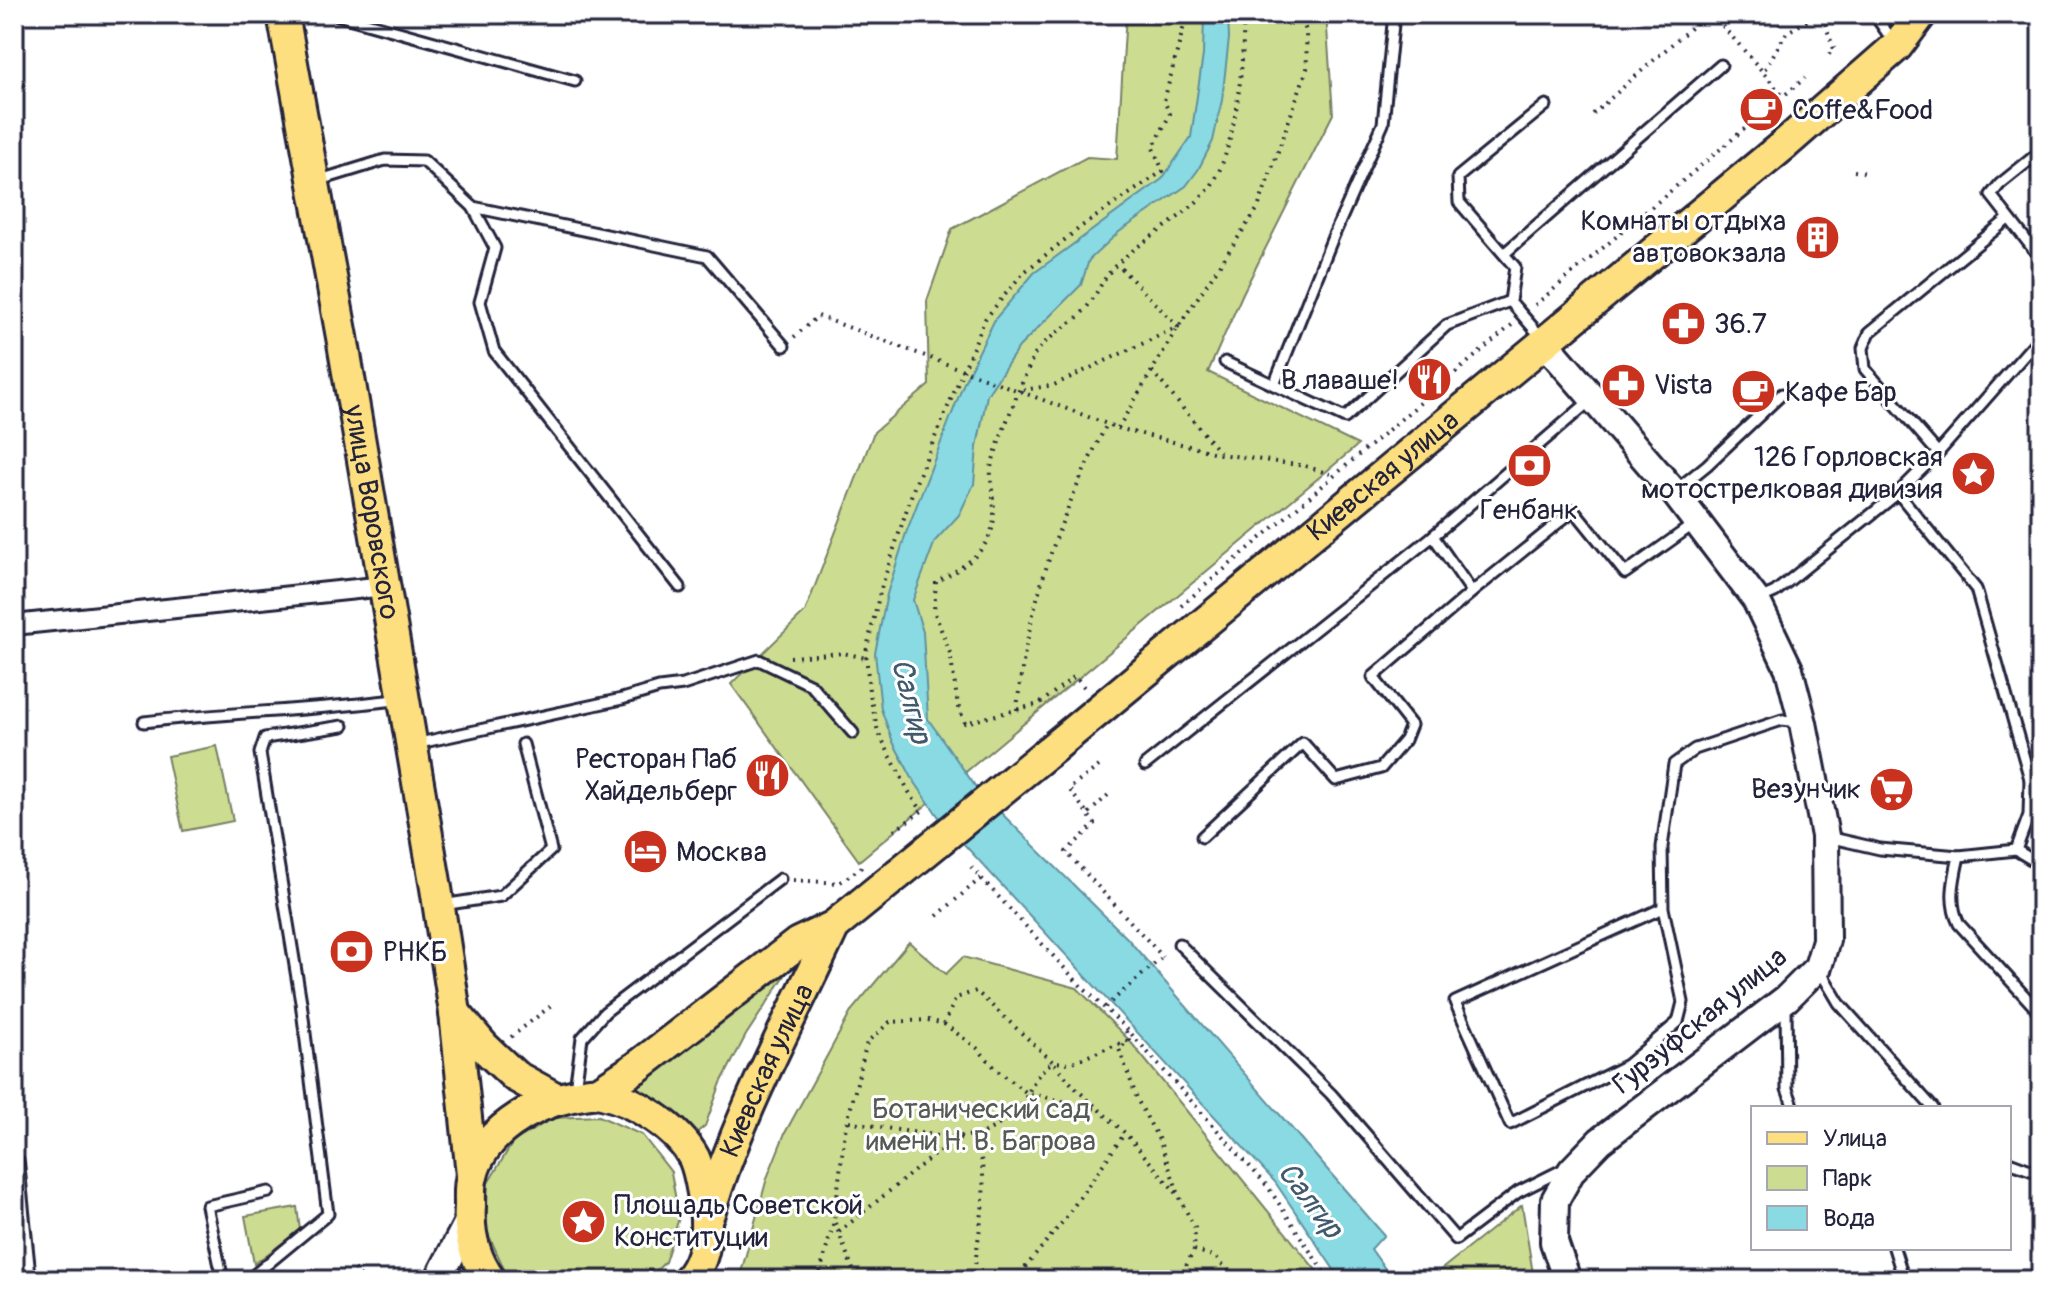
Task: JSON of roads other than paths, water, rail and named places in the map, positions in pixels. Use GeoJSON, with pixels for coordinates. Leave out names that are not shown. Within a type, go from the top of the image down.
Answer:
{"type":"FeatureCollection","features":[{"type":"Feature","properties":{"kind":"main road","name":"улица Воровского"},"geometry":{"type":"LineString","coordinates":[[283,14],[439,906],[455,1013],[472,1175],[469,1220],[478,1263],[490,1280]]}},
{"type":"Feature","properties":{"kind":"main road","name":"Киевская улица"},"geometry":{"type":"LineString","coordinates":[[472,1175],[488,1145],[515,1119],[577,1096],[637,1067],[798,943],[834,926],[1546,344],[1785,144],[1897,46],[1921,14]]}},
{"type":"Feature","properties":{"kind":"main road","name":"Гурзуфская улица"},"geometry":{"type":"LineString","coordinates":[[1546,344],[1674,492],[1756,600],[1789,669],[1825,836],[1826,940],[1818,967],[1787,998],[1600,1141],[1572,1170],[1555,1200],[1554,1242],[1567,1280]]}},
{"type":"Feature","properties":{"kind":"main road","name":"Киевская улица"},"geometry":{"type":"LineString","coordinates":[[707,1218],[730,1149],[834,926]]}},
{"type":"Feature","properties":{"kind":"main road"},"geometry":{"type":"LineString","coordinates":[[455,1013],[484,1047],[515,1076],[577,1096],[645,1111],[679,1139],[693,1157],[707,1218],[703,1250],[690,1279]]}},
{"type":"Feature","properties":{"kind":"main road"},"geometry":{"type":"LineString","coordinates":[[438,1280],[469,1220]]}},
{"type":"Feature","properties":{"kind":"street"},"geometry":{"type":"LineString","coordinates":[[14,625],[385,586]]}},
{"type":"Feature","properties":{"kind":"street"},"geometry":{"type":"LineString","coordinates":[[14,1163],[26,1280]]}},
{"type":"Feature","properties":{"kind":"lane"},"geometry":{"type":"LineString","coordinates":[[334,14],[575,81]]}},
{"type":"Feature","properties":{"kind":"lane"},"geometry":{"type":"LineString","coordinates":[[1274,385],[1333,237],[1383,124],[1394,14]]}},
{"type":"Feature","properties":{"kind":"lane"},"geometry":{"type":"LineString","coordinates":[[1874,14],[1897,46]]}},
{"type":"Feature","properties":{"kind":"lane"},"geometry":{"type":"LineString","coordinates":[[1505,253],[1721,65]]}},
{"type":"Feature","properties":{"kind":"lane"},"geometry":{"type":"LineString","coordinates":[[1510,301],[1515,267],[1459,202],[1458,177],[1546,105]]}},
{"type":"Feature","properties":{"kind":"lane"},"geometry":{"type":"LineString","coordinates":[[2041,151],[1991,195],[2041,259]]}},
{"type":"Feature","properties":{"kind":"lane"},"geometry":{"type":"LineString","coordinates":[[313,183],[385,160],[424,161],[473,207],[495,248],[480,302],[494,351],[680,587]]}},
{"type":"Feature","properties":{"kind":"lane"},"geometry":{"type":"LineString","coordinates":[[473,207],[707,256],[784,346]]}},
{"type":"Feature","properties":{"kind":"lane"},"geometry":{"type":"LineString","coordinates":[[1938,453],[1865,369],[1863,348],[1870,332],[2008,219]]}},
{"type":"Feature","properties":{"kind":"lane"},"geometry":{"type":"LineString","coordinates":[[1225,362],[1345,418],[1447,325],[1510,301]]}},
{"type":"Feature","properties":{"kind":"lane"},"geometry":{"type":"LineString","coordinates":[[1510,301],[1546,344]]}},
{"type":"Feature","properties":{"kind":"lane"},"geometry":{"type":"LineString","coordinates":[[1756,600],[1775,592],[1898,493],[1938,453],[2041,336]]}},
{"type":"Feature","properties":{"kind":"lane"},"geometry":{"type":"LineString","coordinates":[[1674,492],[1782,394]]}},
{"type":"Feature","properties":{"kind":"lane"},"geometry":{"type":"LineString","coordinates":[[1145,765],[1433,536],[1594,397]]}},
{"type":"Feature","properties":{"kind":"lane"},"geometry":{"type":"LineString","coordinates":[[1898,493],[1976,589],[2030,779],[2029,815],[2016,850]]}},
{"type":"Feature","properties":{"kind":"lane"},"geometry":{"type":"LineString","coordinates":[[1202,837],[1303,743],[1336,780],[1381,768],[1405,740],[1411,725],[1373,677],[1574,510],[1625,573],[1697,522]]}},
{"type":"Feature","properties":{"kind":"lane"},"geometry":{"type":"LineString","coordinates":[[1433,536],[1472,592]]}},
{"type":"Feature","properties":{"kind":"lane"},"geometry":{"type":"LineString","coordinates":[[412,745],[683,685],[759,660],[811,685],[853,733]]}},
{"type":"Feature","properties":{"kind":"lane"},"geometry":{"type":"LineString","coordinates":[[144,722],[345,706],[404,698]]}},
{"type":"Feature","properties":{"kind":"lane"},"geometry":{"type":"LineString","coordinates":[[1663,908],[1455,1002],[1510,1124],[1627,1065],[1678,1022],[1683,1002],[1663,908],[1662,847],[1674,764],[1695,749],[1782,720],[1803,723]]}},
{"type":"Feature","properties":{"kind":"lane"},"geometry":{"type":"LineString","coordinates":[[248,1280],[328,1214],[301,1002],[260,753],[265,738],[343,726]]}},
{"type":"Feature","properties":{"kind":"lane"},"geometry":{"type":"LineString","coordinates":[[439,906],[501,896],[551,850],[523,744]]}},
{"type":"Feature","properties":{"kind":"lane"},"geometry":{"type":"LineString","coordinates":[[2030,779],[2041,761]]}},
{"type":"Feature","properties":{"kind":"lane"},"geometry":{"type":"LineString","coordinates":[[1825,836],[1880,849],[1959,856],[2016,850],[2041,865]]}},
{"type":"Feature","properties":{"kind":"lane"},"geometry":{"type":"LineString","coordinates":[[1959,856],[1953,886],[1953,912],[1959,924],[2041,1014]]}},
{"type":"Feature","properties":{"kind":"lane"},"geometry":{"type":"LineString","coordinates":[[577,1096],[582,1038],[605,1012],[780,879]]}},
{"type":"Feature","properties":{"kind":"lane"},"geometry":{"type":"LineString","coordinates":[[1179,944],[1331,1094],[1456,1239],[1518,1192],[1580,1161]]}},
{"type":"Feature","properties":{"kind":"lane"},"geometry":{"type":"LineString","coordinates":[[1818,967],[1839,1003],[1931,1106]]}},
{"type":"Feature","properties":{"kind":"lane"},"geometry":{"type":"LineString","coordinates":[[1787,998],[1787,1089],[1793,1106]]}},
{"type":"Feature","properties":{"kind":"lane"},"geometry":{"type":"LineString","coordinates":[[2011,1163],[2041,1174]]}},
{"type":"Feature","properties":{"kind":"lane"},"geometry":{"type":"LineString","coordinates":[[223,1280],[207,1206],[269,1192]]}},
{"type":"Feature","properties":{"kind":"lane"},"geometry":{"type":"LineString","coordinates":[[1895,1250],[1904,1280]]}},
{"type":"Feature","properties":{"kind":"water","name":"Салгир"},"geometry":{"type":"Polygon","coordinates":[[[1204,14],[1228,14],[1229,38],[1222,100],[1213,141],[1198,170],[1186,186],[1119,232],[1089,260],[1081,285],[1019,347],[987,395],[974,484],[959,515],[935,541],[913,600],[923,632],[928,719],[978,790],[1127,938],[1384,1235],[1371,1249],[1393,1280],[1341,1280],[1275,1182],[938,816],[912,778],[893,742],[881,709],[875,653],[887,594],[906,533],[965,380],[995,319],[1034,273],[1162,179],[1191,137],[1203,55],[1204,14]]]}},
{"type":"Feature","properties":{"kind":"place","name":"Coffe&Food"},"geometry":{"type":"Point","coordinates":[1761,110]}},
{"type":"Feature","properties":{"kind":"place","name":"Комнаты отдыха автовокзала"},"geometry":{"type":"Point","coordinates":[1817,237]}},
{"type":"Feature","properties":{"kind":"place","name":"36.7"},"geometry":{"type":"Point","coordinates":[1683,324]}},
{"type":"Feature","properties":{"kind":"place","name":"В лаваше!"},"geometry":{"type":"Point","coordinates":[1430,380]}},
{"type":"Feature","properties":{"kind":"place","name":"Vista"},"geometry":{"type":"Point","coordinates":[1623,385]}},
{"type":"Feature","properties":{"kind":"place","name":"Кафе Бар"},"geometry":{"type":"Point","coordinates":[1754,392]}},
{"type":"Feature","properties":{"kind":"place","name":"Генбанк"},"geometry":{"type":"Point","coordinates":[1529,465]}},
{"type":"Feature","properties":{"kind":"place","name":"126 Горловская мотострелковая дивизия"},"geometry":{"type":"Point","coordinates":[1974,473]}},
{"type":"Feature","properties":{"kind":"place","name":"Ресторан Паб Хайдельберг"},"geometry":{"type":"Point","coordinates":[768,775]}},
{"type":"Feature","properties":{"kind":"place","name":"Везунчик"},"geometry":{"type":"Point","coordinates":[1892,789]}},
{"type":"Feature","properties":{"kind":"place","name":"Москва"},"geometry":{"type":"Point","coordinates":[645,852]}},
{"type":"Feature","properties":{"kind":"place","name":"РНКБ"},"geometry":{"type":"Point","coordinates":[352,952]}},
{"type":"Feature","properties":{"kind":"place","name":"Площадь Советской Конституции"},"geometry":{"type":"Point","coordinates":[583,1221]}},
{"type":"Feature","properties":{"kind":"park label","name":"Ботанический сад имени Н. В. Багрова"},"geometry":{"type":"Point","coordinates":[981,1125]}}]}
